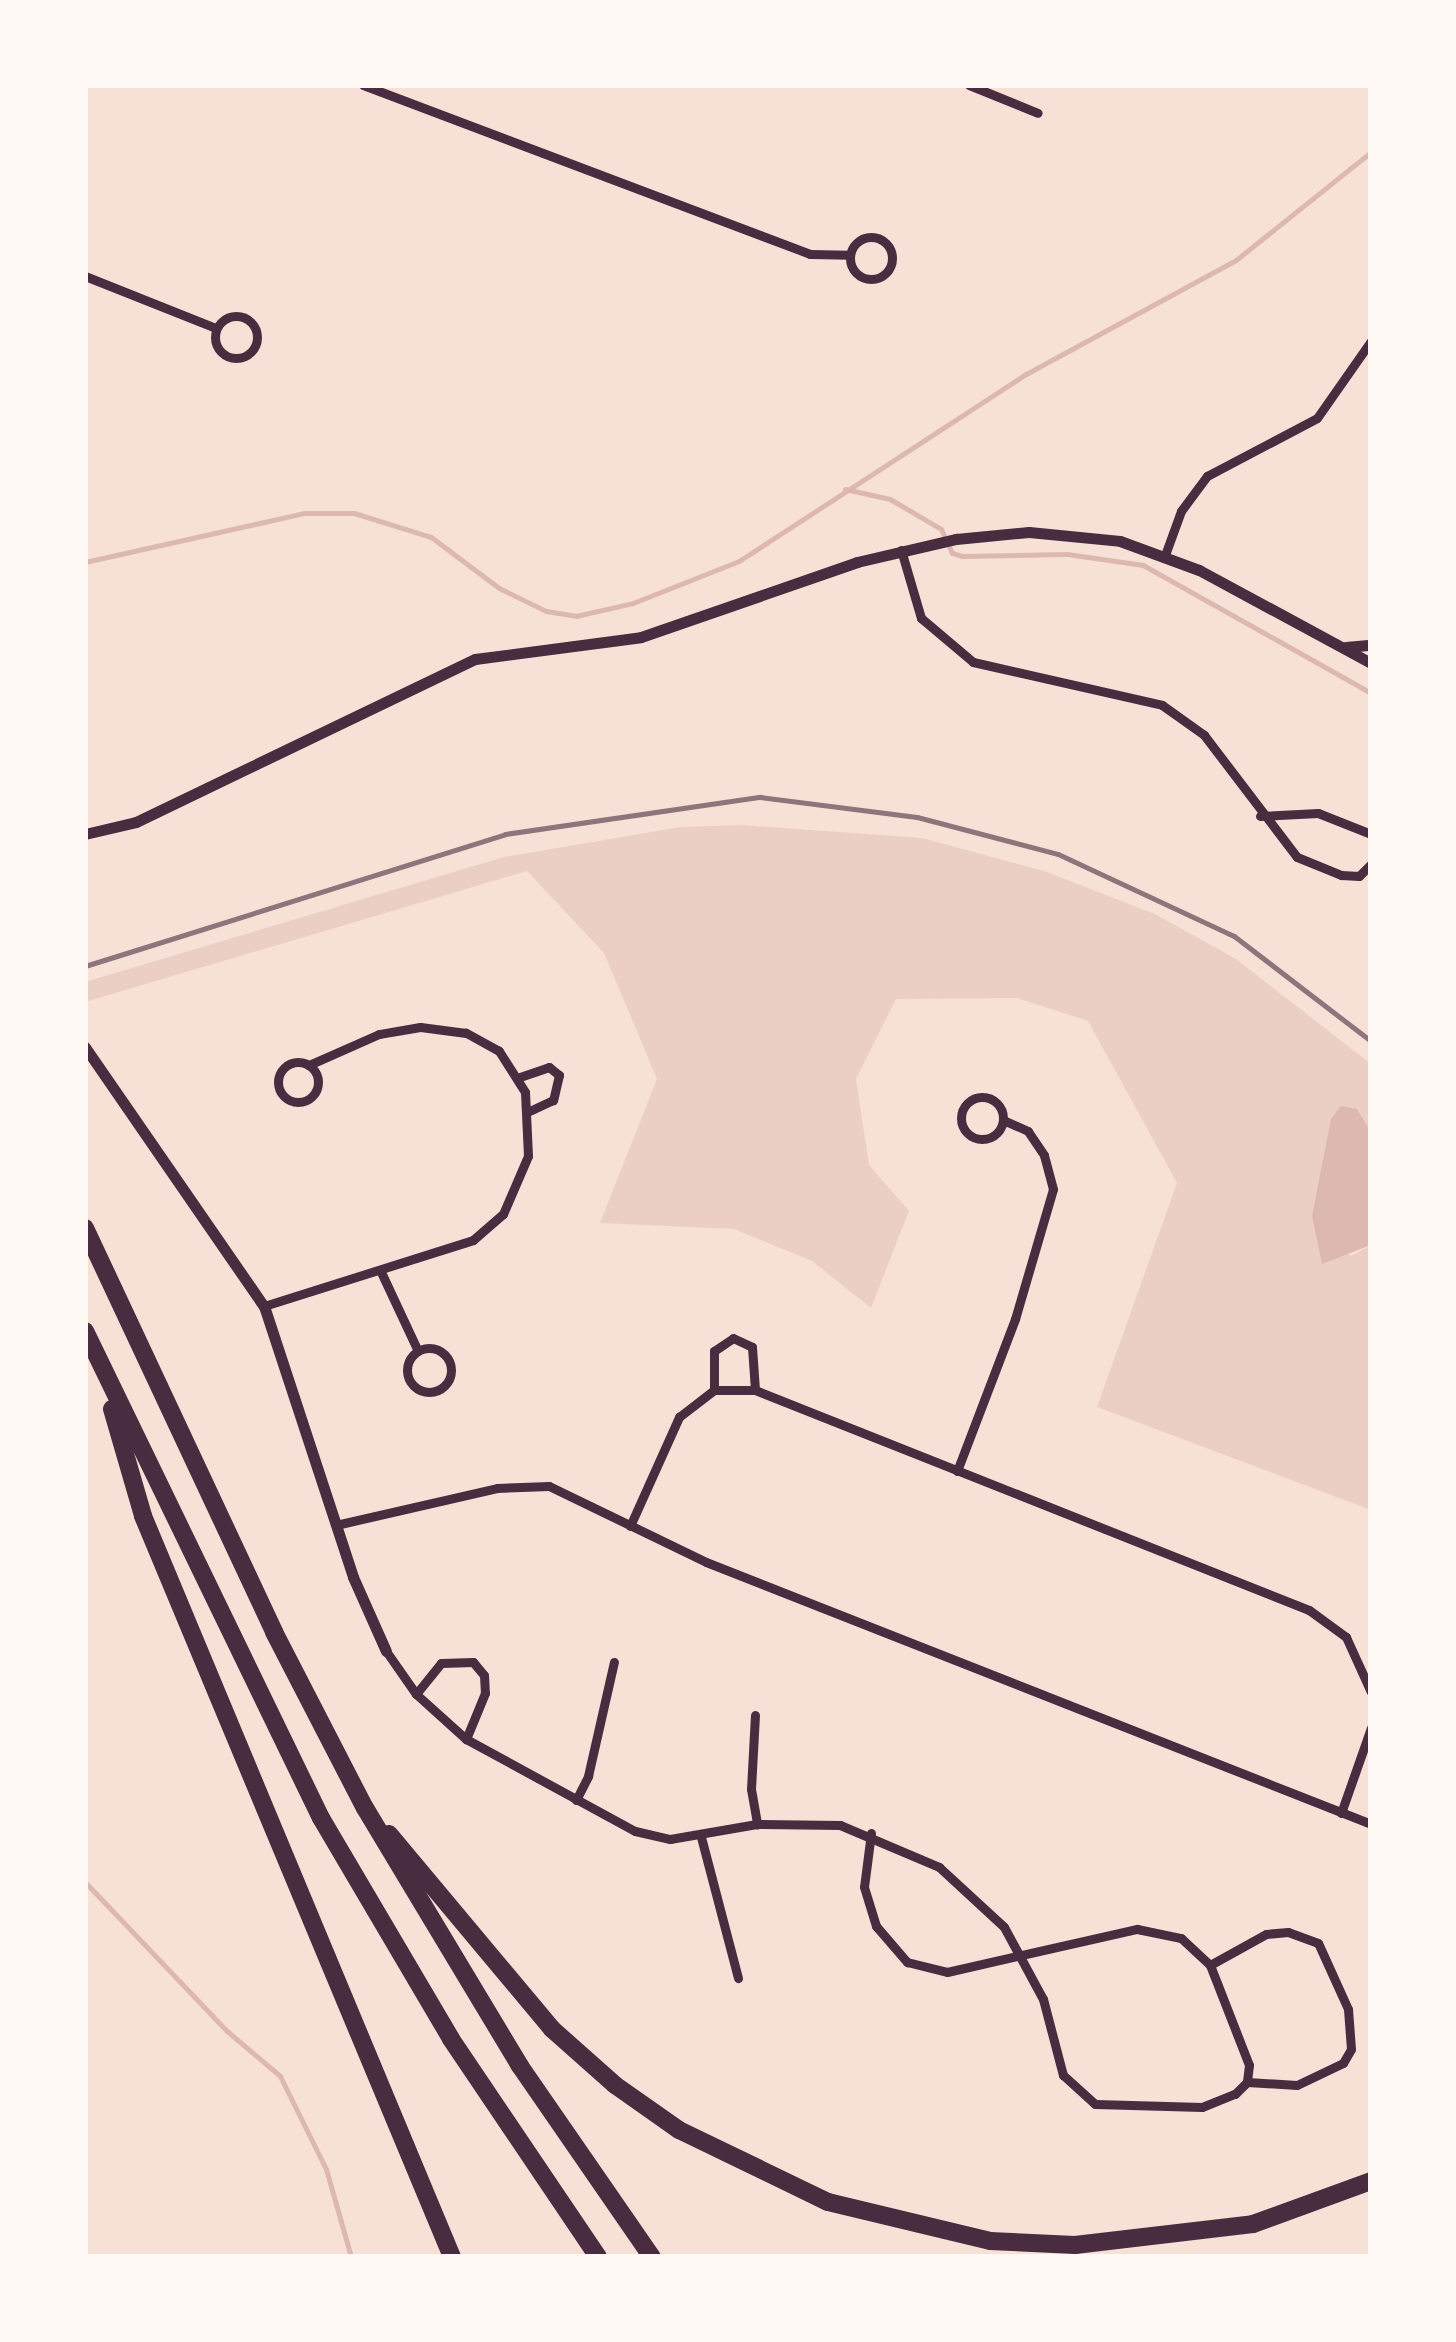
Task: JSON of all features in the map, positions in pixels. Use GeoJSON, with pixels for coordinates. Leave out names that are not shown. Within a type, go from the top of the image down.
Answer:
{"type":"FeatureCollection","features":[{"type":"Feature","properties":{"kind":"highway"},"geometry":{"type":"LineString","coordinates":[[85,1228],[274,1632],[365,1808],[511,2052],[652,2257]]}},
{"type":"Feature","properties":{"kind":"highway"},"geometry":{"type":"LineString","coordinates":[[85,1331],[242,1666],[345,1861],[451,2039],[598,2257]]}},
{"type":"Feature","properties":{"kind":"highway"},"geometry":{"type":"LineString","coordinates":[[96,1355],[143,1516],[424,2199],[452,2257]]}},
{"type":"Feature","properties":{"kind":"highway"},"geometry":{"type":"LineString","coordinates":[[365,1808],[552,2029],[615,2086],[679,2130],[828,2202],[990,2241],[1076,2245],[1253,2224],[1371,2182]]}},
{"type":"Feature","properties":{"kind":"highway"},"geometry":{"type":"LineString","coordinates":[[424,2199],[443,2257]]}},
{"type":"Feature","properties":{"kind":"street"},"geometry":{"type":"LineString","coordinates":[[363,85],[810,254],[849,255]]}},
{"type":"Feature","properties":{"kind":"street"},"geometry":{"type":"LineString","coordinates":[[969,85],[1038,113]]}},
{"type":"Feature","properties":{"kind":"street"},"geometry":{"type":"LineString","coordinates":[[875,236],[890,251],[889,272],[860,275],[849,255],[855,242],[875,236]]}},
{"type":"Feature","properties":{"kind":"street"},"geometry":{"type":"LineString","coordinates":[[85,276],[216,328]]}},
{"type":"Feature","properties":{"kind":"street"},"geometry":{"type":"LineString","coordinates":[[245,317],[257,335],[255,346],[248,354],[227,356],[214,338],[216,328],[224,319],[245,317]]}},
{"type":"Feature","properties":{"kind":"street"},"geometry":{"type":"LineString","coordinates":[[1165,556],[1181,510],[1207,476],[1317,418],[1371,342]]}},
{"type":"Feature","properties":{"kind":"street"},"geometry":{"type":"LineString","coordinates":[[85,834],[167,809],[454,666],[522,650],[640,638],[901,550],[956,539],[1062,532],[1165,556],[1371,663]]}},
{"type":"Feature","properties":{"kind":"street"},"geometry":{"type":"LineString","coordinates":[[901,550],[922,618],[950,647],[998,670],[1162,704],[1204,735],[1284,846],[1320,870],[1359,876],[1371,864]]}},
{"type":"Feature","properties":{"kind":"street"},"geometry":{"type":"LineString","coordinates":[[1346,647],[1371,645]]}},
{"type":"Feature","properties":{"kind":"street"},"geometry":{"type":"LineString","coordinates":[[1260,816],[1318,813],[1371,834]]}},
{"type":"Feature","properties":{"kind":"street"},"geometry":{"type":"LineString","coordinates":[[264,1306],[473,1240],[503,1214],[524,1172],[529,1110],[517,1078],[499,1051],[481,1040],[420,1026],[379,1034],[309,1065],[289,1064],[280,1074],[286,1098],[304,1101],[314,1093],[317,1075],[309,1065]]}},
{"type":"Feature","properties":{"kind":"street"},"geometry":{"type":"LineString","coordinates":[[85,1047],[264,1306],[336,1525],[386,1651],[416,1694],[466,1739],[646,1835],[701,1837],[758,1824],[800,1821],[870,1833],[909,1849],[967,1890],[1021,1956],[1043,2000],[1063,2074],[1094,2104],[1202,2106],[1248,2082],[1297,2085],[1334,2071],[1352,2050],[1348,2010],[1324,1951],[1308,1936],[1266,1934],[1210,1965]]}},
{"type":"Feature","properties":{"kind":"street"},"geometry":{"type":"LineString","coordinates":[[517,1078],[549,1067],[559,1076],[554,1100],[529,1110]]}},
{"type":"Feature","properties":{"kind":"street"},"geometry":{"type":"LineString","coordinates":[[957,1471],[1016,1319],[1052,1189],[1044,1155],[1028,1130],[1003,1120],[989,1098],[968,1102],[962,1114],[970,1135],[985,1139],[1003,1120]]}},
{"type":"Feature","properties":{"kind":"street"},"geometry":{"type":"LineString","coordinates":[[381,1272],[418,1351]]}},
{"type":"Feature","properties":{"kind":"street"},"geometry":{"type":"LineString","coordinates":[[714,1390],[714,1351],[734,1338],[752,1347],[755,1390]]}},
{"type":"Feature","properties":{"kind":"street"},"geometry":{"type":"LineString","coordinates":[[432,1348],[446,1356],[451,1370],[440,1389],[426,1392],[409,1381],[408,1361],[418,1351],[432,1348]]}},
{"type":"Feature","properties":{"kind":"street"},"geometry":{"type":"LineString","coordinates":[[630,1526],[668,1433],[693,1402],[714,1390],[755,1390],[1309,1610],[1346,1637],[1371,1692]]}},
{"type":"Feature","properties":{"kind":"street"},"geometry":{"type":"LineString","coordinates":[[336,1525],[524,1484],[549,1486],[630,1526],[1371,1824]]}},
{"type":"Feature","properties":{"kind":"street"},"geometry":{"type":"LineString","coordinates":[[416,1694],[441,1663],[473,1662],[484,1675],[485,1693],[466,1739]]}},
{"type":"Feature","properties":{"kind":"street"},"geometry":{"type":"LineString","coordinates":[[576,1800],[588,1776],[614,1662]]}},
{"type":"Feature","properties":{"kind":"street"},"geometry":{"type":"LineString","coordinates":[[755,1715],[751,1790],[758,1824]]}},
{"type":"Feature","properties":{"kind":"street"},"geometry":{"type":"LineString","coordinates":[[1342,1812],[1371,1728]]}},
{"type":"Feature","properties":{"kind":"street"},"geometry":{"type":"LineString","coordinates":[[870,1833],[864,1888],[876,1926],[894,1953],[920,1968],[947,1972],[1137,1929],[1181,1938],[1210,1965],[1234,2021],[1248,2082]]}},
{"type":"Feature","properties":{"kind":"street"},"geometry":{"type":"LineString","coordinates":[[701,1837],[738,1978]]}},
{"type":"Feature","properties":{"kind":"shaded area"},"geometry":{"type":"Polygon","coordinates":[[[741,825],[922,838],[1044,871],[1155,914],[1236,959],[1371,1064],[1371,1132],[1357,1109],[1332,1119],[1312,1216],[1351,1256],[1371,1245],[1371,1510],[1097,1407],[1177,1183],[1088,1021],[1017,998],[896,999],[856,1079],[869,1165],[909,1211],[871,1308],[812,1261],[734,1229],[600,1223],[657,1079],[604,953],[527,871],[85,1002],[85,982],[504,857],[681,827],[741,825]]]}},
{"type":"Feature","properties":{"kind":"shaded area"},"geometry":{"type":"Polygon","coordinates":[[[1341,1106],[1357,1109],[1371,1132],[1371,1245],[1322,1264],[1312,1216],[1331,1119],[1341,1106]]]}},
{"type":"Feature","properties":{"kind":"waterway"},"geometry":{"type":"LineString","coordinates":[[85,562],[304,513],[354,513],[431,537],[499,588],[546,611],[576,616],[633,603],[739,561],[1026,374],[1236,260],[1371,152]]}},
{"type":"Feature","properties":{"kind":"waterway"},"geometry":{"type":"LineString","coordinates":[[845,489],[890,499],[941,529],[952,553],[962,556],[1067,554],[1143,565],[1371,693]]}},
{"type":"Feature","properties":{"kind":"waterway"},"geometry":{"type":"LineString","coordinates":[[85,1882],[227,2031],[280,2076],[326,2169],[351,2257]]}},
{"type":"Feature","properties":{"kind":"railway"},"geometry":{"type":"LineString","coordinates":[[85,966],[505,834],[760,797],[917,817],[1058,854],[1234,936],[1371,1041]]}}]}
